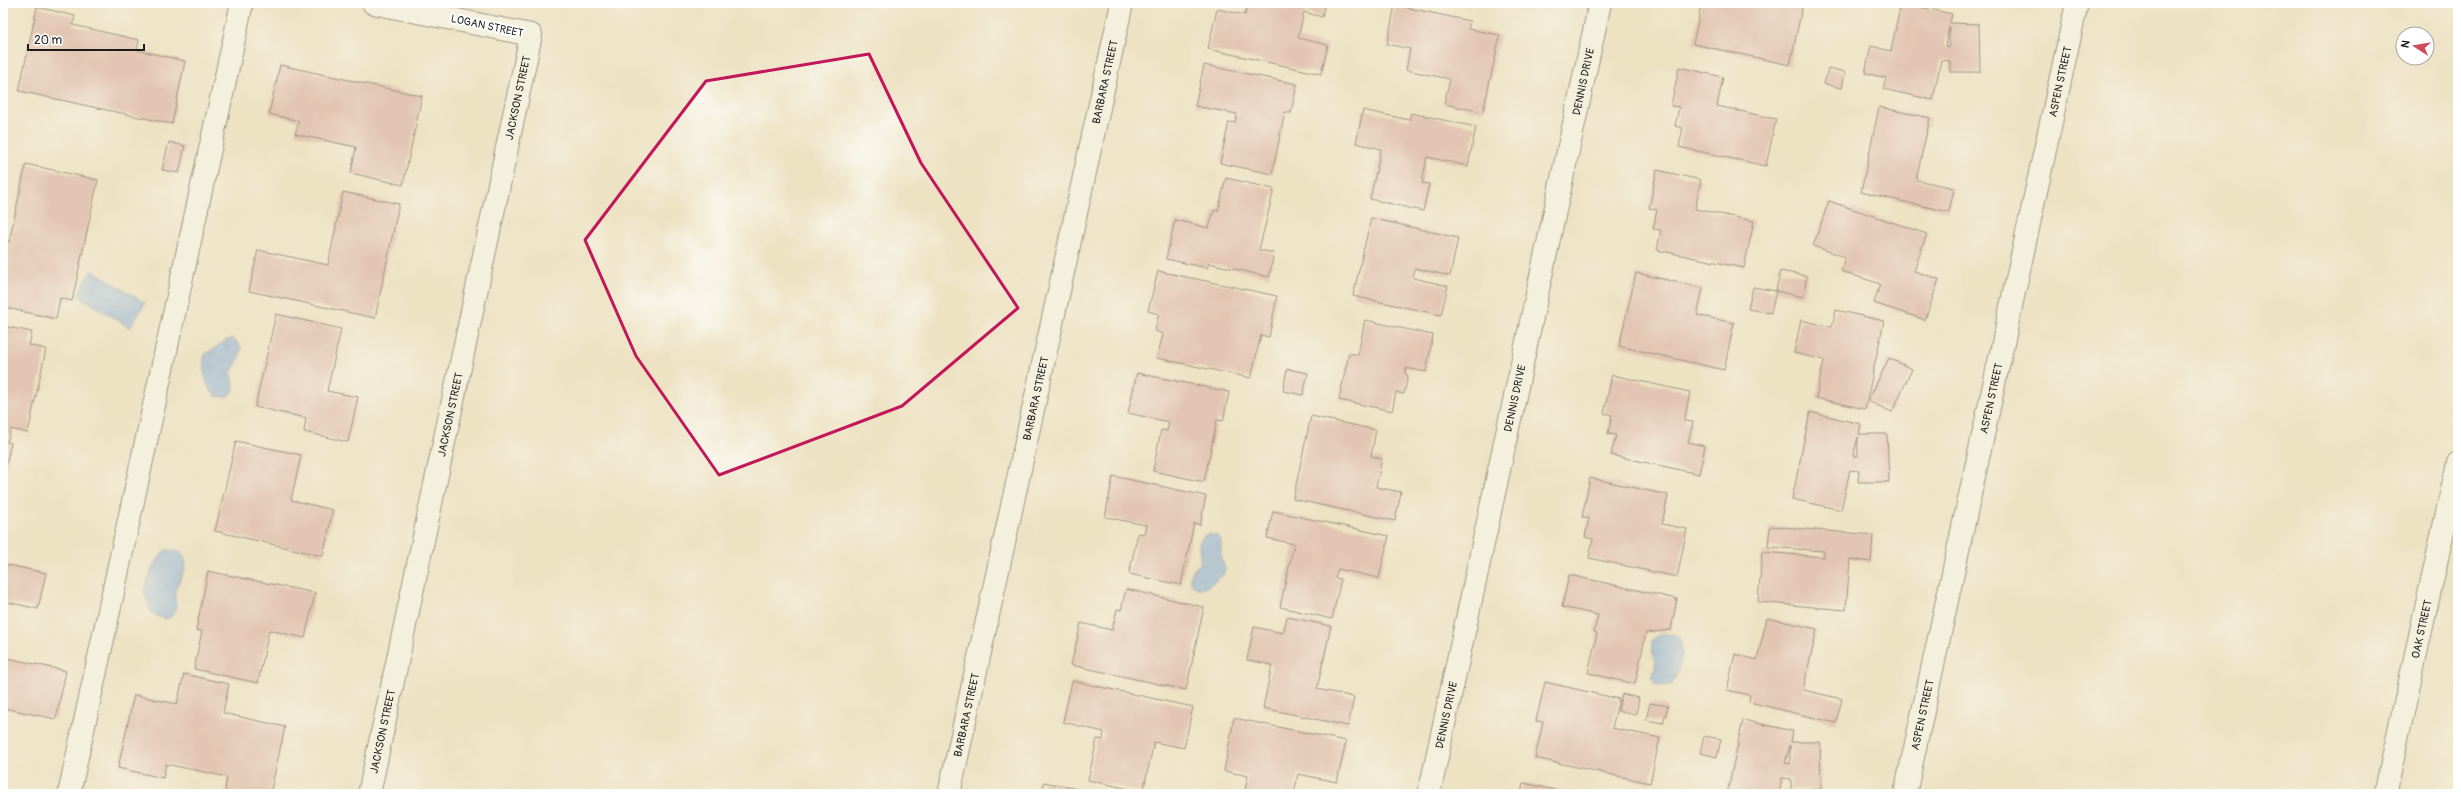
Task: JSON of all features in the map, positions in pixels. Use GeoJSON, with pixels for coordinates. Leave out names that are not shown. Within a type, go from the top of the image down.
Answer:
{"type":"FeatureCollection","features":[{"type":"Feature","properties":{"kind":"street"},"geometry":{"type":"LineString","coordinates":[[68,794],[242,3]]}},
{"type":"Feature","properties":{"kind":"street","name":"LOGAN STREET"},"geometry":{"type":"LineString","coordinates":[[373,3],[531,36]]}},
{"type":"Feature","properties":{"kind":"street","name":"BARBARA STREET"},"geometry":{"type":"LineString","coordinates":[[949,794],[1122,3]]}},
{"type":"Feature","properties":{"kind":"street","name":"DENNIS DRIVE"},"geometry":{"type":"LineString","coordinates":[[1429,794],[1600,3]]}},
{"type":"Feature","properties":{"kind":"street","name":"ASPEN STREET"},"geometry":{"type":"LineString","coordinates":[[1905,794],[2076,3]]}},
{"type":"Feature","properties":{"kind":"street","name":"JACKSON STREET"},"geometry":{"type":"LineString","coordinates":[[369,794],[531,36]]}},
{"type":"Feature","properties":{"kind":"street","name":"OAK STREET"},"geometry":{"type":"LineString","coordinates":[[2385,794],[2458,464]]}},
{"type":"Feature","properties":{"kind":"highlighted area"},"geometry":{"type":"Polygon","coordinates":[[[869,54],[921,163],[1018,308],[902,406],[719,475],[636,356],[585,240],[706,81],[869,54]]]}},
{"type":"Feature","properties":{"kind":"water"},"geometry":{"type":"Polygon","coordinates":[[[92,270],[145,303],[130,328],[77,295],[92,270]]]}},
{"type":"Feature","properties":{"kind":"water"},"geometry":{"type":"Polygon","coordinates":[[[234,339],[241,347],[239,358],[231,373],[234,390],[226,397],[216,396],[209,389],[207,383],[204,370],[204,358],[206,353],[226,340],[234,339]]]}},
{"type":"Feature","properties":{"kind":"water"},"geometry":{"type":"Polygon","coordinates":[[[1208,534],[1216,535],[1221,540],[1221,559],[1225,568],[1223,575],[1209,585],[1200,589],[1192,585],[1190,578],[1193,570],[1200,564],[1199,543],[1203,537],[1208,534]]]}},
{"type":"Feature","properties":{"kind":"water"},"geometry":{"type":"Polygon","coordinates":[[[165,550],[180,551],[184,556],[185,567],[176,588],[176,610],[172,616],[165,619],[156,616],[151,612],[144,591],[152,568],[165,550]]]}},
{"type":"Feature","properties":{"kind":"water"},"geometry":{"type":"Polygon","coordinates":[[[1662,633],[1676,635],[1680,639],[1682,652],[1680,666],[1675,679],[1672,684],[1663,686],[1655,684],[1653,681],[1655,659],[1651,647],[1652,640],[1662,633]]]}},
{"type":"Feature","properties":{"kind":"building"},"geometry":{"type":"Polygon","coordinates":[[[1248,3],[1325,3],[1322,17],[1304,12],[1298,38],[1328,45],[1321,74],[1208,49],[1217,9],[1245,15],[1248,3]]]}},
{"type":"Feature","properties":{"kind":"building"},"geometry":{"type":"Polygon","coordinates":[[[1453,3],[1471,3],[1470,7],[1453,3]]]}},
{"type":"Feature","properties":{"kind":"building"},"geometry":{"type":"Polygon","coordinates":[[[1690,3],[1803,3],[1790,65],[1693,44],[1701,6],[1690,3]]]}},
{"type":"Feature","properties":{"kind":"building"},"geometry":{"type":"Polygon","coordinates":[[[1901,3],[1952,14],[1950,23],[1979,24],[1980,72],[1950,72],[1950,61],[1941,60],[1933,100],[1883,89],[1886,78],[1865,73],[1871,46],[1891,51],[1901,3]],[[1949,27],[1945,46],[1949,47],[1949,27]]]}},
{"type":"Feature","properties":{"kind":"building"},"geometry":{"type":"Polygon","coordinates":[[[1395,5],[1470,21],[1468,29],[1500,35],[1483,112],[1444,104],[1450,79],[1406,70],[1410,49],[1387,44],[1395,5]]]}},
{"type":"Feature","properties":{"kind":"building"},"geometry":{"type":"Polygon","coordinates":[[[37,7],[75,16],[73,25],[139,40],[137,50],[185,61],[172,124],[19,91],[37,7]]]}},
{"type":"Feature","properties":{"kind":"building"},"geometry":{"type":"Polygon","coordinates":[[[280,65],[422,96],[403,185],[351,173],[356,147],[295,134],[299,121],[269,114],[280,65]]]}},
{"type":"Feature","properties":{"kind":"building"},"geometry":{"type":"Polygon","coordinates":[[[1204,65],[1297,84],[1291,113],[1285,112],[1272,174],[1220,163],[1229,122],[1235,123],[1237,114],[1195,106],[1204,65]]]}},
{"type":"Feature","properties":{"kind":"building"},"geometry":{"type":"Polygon","coordinates":[[[1679,67],[1723,77],[1717,106],[1776,119],[1766,166],[1679,147],[1683,128],[1675,126],[1679,107],[1671,106],[1679,67]]]}},
{"type":"Feature","properties":{"kind":"building"},"geometry":{"type":"Polygon","coordinates":[[[1828,68],[1845,72],[1842,88],[1824,84],[1828,68]]]}},
{"type":"Feature","properties":{"kind":"building"},"geometry":{"type":"Polygon","coordinates":[[[1879,107],[1930,118],[1916,180],[1954,188],[1949,212],[1861,192],[1879,107]]]}},
{"type":"Feature","properties":{"kind":"building"},"geometry":{"type":"Polygon","coordinates":[[[1363,110],[1409,120],[1411,113],[1476,127],[1468,166],[1427,157],[1422,183],[1429,184],[1423,211],[1370,199],[1381,149],[1356,143],[1363,110]]]}},
{"type":"Feature","properties":{"kind":"building"},"geometry":{"type":"Polygon","coordinates":[[[169,142],[185,146],[179,173],[162,170],[169,142]]]}},
{"type":"Feature","properties":{"kind":"building"},"geometry":{"type":"Polygon","coordinates":[[[26,164],[98,180],[72,301],[60,298],[56,319],[3,307],[3,241],[9,242],[26,164]]]}},
{"type":"Feature","properties":{"kind":"building"},"geometry":{"type":"Polygon","coordinates":[[[1657,170],[1701,180],[1695,209],[1754,221],[1744,268],[1657,250],[1661,230],[1653,229],[1657,210],[1649,208],[1657,170]]]}},
{"type":"Feature","properties":{"kind":"building"},"geometry":{"type":"Polygon","coordinates":[[[1226,178],[1274,189],[1259,250],[1274,253],[1269,277],[1209,263],[1207,268],[1166,259],[1175,220],[1209,228],[1214,210],[1218,211],[1226,178]]]}},
{"type":"Feature","properties":{"kind":"building"},"geometry":{"type":"Polygon","coordinates":[[[343,192],[399,204],[375,318],[249,291],[258,250],[328,265],[343,192]]]}},
{"type":"Feature","properties":{"kind":"building"},"geometry":{"type":"Polygon","coordinates":[[[1829,201],[1927,234],[1914,271],[1939,279],[1925,320],[1874,303],[1880,284],[1841,271],[1845,257],[1813,246],[1829,201]]]}},
{"type":"Feature","properties":{"kind":"building"},"geometry":{"type":"Polygon","coordinates":[[[1371,218],[1458,238],[1450,276],[1415,268],[1413,278],[1448,286],[1441,315],[1353,296],[1371,218]]]}},
{"type":"Feature","properties":{"kind":"building"},"geometry":{"type":"Polygon","coordinates":[[[1158,271],[1277,296],[1269,337],[1261,335],[1251,378],[1157,358],[1163,334],[1155,331],[1159,314],[1148,311],[1158,271]]]}},
{"type":"Feature","properties":{"kind":"building"},"geometry":{"type":"Polygon","coordinates":[[[1780,271],[1807,276],[1803,297],[1776,291],[1780,271]]]}},
{"type":"Feature","properties":{"kind":"building"},"geometry":{"type":"Polygon","coordinates":[[[1636,273],[1703,288],[1697,315],[1734,323],[1724,370],[1619,346],[1636,273]]]}},
{"type":"Feature","properties":{"kind":"building"},"geometry":{"type":"Polygon","coordinates":[[[1753,287],[1776,291],[1771,313],[1748,309],[1753,287]]]}},
{"type":"Feature","properties":{"kind":"building"},"geometry":{"type":"Polygon","coordinates":[[[1836,310],[1884,321],[1865,409],[1816,398],[1824,360],[1794,353],[1801,320],[1832,327],[1836,310]]]}},
{"type":"Feature","properties":{"kind":"building"},"geometry":{"type":"Polygon","coordinates":[[[276,314],[341,329],[327,391],[358,397],[348,442],[304,432],[306,418],[255,407],[276,314]]]}},
{"type":"Feature","properties":{"kind":"building"},"geometry":{"type":"Polygon","coordinates":[[[1365,320],[1433,335],[1426,372],[1406,368],[1405,374],[1408,375],[1404,394],[1396,392],[1392,411],[1339,400],[1349,353],[1358,355],[1365,320]]]}},
{"type":"Feature","properties":{"kind":"building"},"geometry":{"type":"Polygon","coordinates":[[[3,326],[32,332],[29,345],[46,349],[28,433],[11,429],[7,442],[11,443],[4,475],[3,326]]]}},
{"type":"Feature","properties":{"kind":"building"},"geometry":{"type":"Polygon","coordinates":[[[1889,358],[1912,369],[1892,412],[1868,401],[1889,358]]]}},
{"type":"Feature","properties":{"kind":"building"},"geometry":{"type":"Polygon","coordinates":[[[1287,369],[1308,373],[1303,395],[1283,391],[1287,369]]]}},
{"type":"Feature","properties":{"kind":"building"},"geometry":{"type":"Polygon","coordinates":[[[1137,373],[1229,392],[1223,421],[1217,420],[1204,482],[1153,471],[1161,430],[1167,431],[1169,422],[1128,413],[1137,373]]]}},
{"type":"Feature","properties":{"kind":"building"},"geometry":{"type":"Polygon","coordinates":[[[1612,375],[1690,392],[1684,421],[1693,422],[1688,442],[1705,446],[1699,474],[1611,455],[1616,435],[1608,434],[1612,415],[1604,413],[1612,375]]]}},
{"type":"Feature","properties":{"kind":"building"},"geometry":{"type":"Polygon","coordinates":[[[1810,412],[1861,424],[1859,434],[1887,434],[1889,482],[1858,482],[1859,471],[1850,470],[1841,510],[1792,499],[1810,412]],[[1858,437],[1853,456],[1858,456],[1858,437]]]}},
{"type":"Feature","properties":{"kind":"building"},"geometry":{"type":"Polygon","coordinates":[[[1311,416],[1376,430],[1371,456],[1382,459],[1376,487],[1401,492],[1395,521],[1293,499],[1311,416]]]}},
{"type":"Feature","properties":{"kind":"building"},"geometry":{"type":"Polygon","coordinates":[[[236,441],[301,455],[291,500],[333,510],[323,556],[215,531],[236,441]]]}},
{"type":"Feature","properties":{"kind":"building"},"geometry":{"type":"Polygon","coordinates":[[[1113,476],[1206,496],[1200,525],[1194,523],[1181,585],[1129,574],[1138,533],[1144,534],[1146,525],[1105,517],[1113,476]]]}},
{"type":"Feature","properties":{"kind":"building"},"geometry":{"type":"Polygon","coordinates":[[[1590,478],[1668,495],[1662,524],[1687,529],[1677,577],[1589,558],[1593,539],[1585,537],[1589,518],[1582,517],[1590,478]]]}},
{"type":"Feature","properties":{"kind":"building"},"geometry":{"type":"Polygon","coordinates":[[[1273,511],[1389,536],[1379,578],[1338,569],[1335,578],[1341,579],[1332,619],[1280,607],[1294,544],[1267,538],[1273,511]]]}},
{"type":"Feature","properties":{"kind":"building"},"geometry":{"type":"Polygon","coordinates":[[[1770,526],[1873,535],[1871,562],[1850,559],[1846,610],[1758,602],[1762,552],[1824,557],[1824,551],[1768,547],[1770,526]]]}},
{"type":"Feature","properties":{"kind":"building"},"geometry":{"type":"Polygon","coordinates":[[[3,564],[46,573],[38,609],[3,601],[3,564]]]}},
{"type":"Feature","properties":{"kind":"building"},"geometry":{"type":"Polygon","coordinates":[[[208,571],[315,593],[305,638],[269,630],[258,683],[194,669],[202,631],[196,630],[208,571]]]}},
{"type":"Feature","properties":{"kind":"building"},"geometry":{"type":"Polygon","coordinates":[[[1569,575],[1677,599],[1671,630],[1646,633],[1635,684],[1588,673],[1597,633],[1594,632],[1598,615],[1562,607],[1569,575]]]}},
{"type":"Feature","properties":{"kind":"building"},"geometry":{"type":"Polygon","coordinates":[[[1126,589],[1204,607],[1186,690],[1071,665],[1081,623],[1112,630],[1117,609],[1121,610],[1126,589]]]}},
{"type":"Feature","properties":{"kind":"building"},"geometry":{"type":"Polygon","coordinates":[[[1287,617],[1331,626],[1317,689],[1354,697],[1348,726],[1263,708],[1272,665],[1247,660],[1254,627],[1283,633],[1287,617]]]}},
{"type":"Feature","properties":{"kind":"building"},"geometry":{"type":"Polygon","coordinates":[[[1767,618],[1817,629],[1803,690],[1842,699],[1836,723],[1749,702],[1750,695],[1727,690],[1735,654],[1757,660],[1767,618]]]}},
{"type":"Feature","properties":{"kind":"building"},"geometry":{"type":"Polygon","coordinates":[[[3,657],[66,671],[56,719],[3,708],[3,657]]]}},
{"type":"Feature","properties":{"kind":"building"},"geometry":{"type":"Polygon","coordinates":[[[184,674],[229,684],[223,713],[285,727],[270,794],[239,794],[225,791],[227,777],[166,764],[163,778],[118,768],[134,695],[177,704],[184,674]]]}},
{"type":"Feature","properties":{"kind":"building"},"geometry":{"type":"Polygon","coordinates":[[[1072,681],[1193,707],[1184,748],[1154,742],[1143,792],[1088,780],[1097,739],[1103,740],[1104,732],[1063,722],[1072,681]]]}},
{"type":"Feature","properties":{"kind":"building"},"geometry":{"type":"Polygon","coordinates":[[[1545,682],[1619,699],[1612,728],[1660,738],[1650,783],[1535,758],[1543,722],[1536,721],[1545,682]]]}},
{"type":"Feature","properties":{"kind":"building"},"geometry":{"type":"Polygon","coordinates":[[[1622,694],[1639,698],[1636,715],[1618,711],[1622,694]]]}},
{"type":"Feature","properties":{"kind":"building"},"geometry":{"type":"Polygon","coordinates":[[[1650,703],[1668,706],[1663,723],[1646,720],[1650,703]]]}},
{"type":"Feature","properties":{"kind":"building"},"geometry":{"type":"Polygon","coordinates":[[[1234,718],[1346,741],[1337,782],[1298,774],[1294,794],[1244,794],[1248,776],[1224,771],[1234,718]]]}},
{"type":"Feature","properties":{"kind":"building"},"geometry":{"type":"Polygon","coordinates":[[[1743,720],[1793,731],[1791,742],[1820,742],[1821,789],[1791,790],[1791,779],[1782,778],[1779,794],[1727,794],[1743,720]],[[1790,745],[1785,763],[1790,764],[1790,745]]]}},
{"type":"Feature","properties":{"kind":"building"},"geometry":{"type":"Polygon","coordinates":[[[1704,736],[1721,739],[1717,757],[1700,753],[1704,736]]]}},
{"type":"Feature","properties":{"kind":"building"},"geometry":{"type":"Polygon","coordinates":[[[1044,782],[1096,793],[1096,794],[1042,794],[1044,782]]]}},
{"type":"Feature","properties":{"kind":"building"},"geometry":{"type":"Polygon","coordinates":[[[1523,783],[1570,793],[1570,794],[1521,794],[1523,783]]]}}]}
